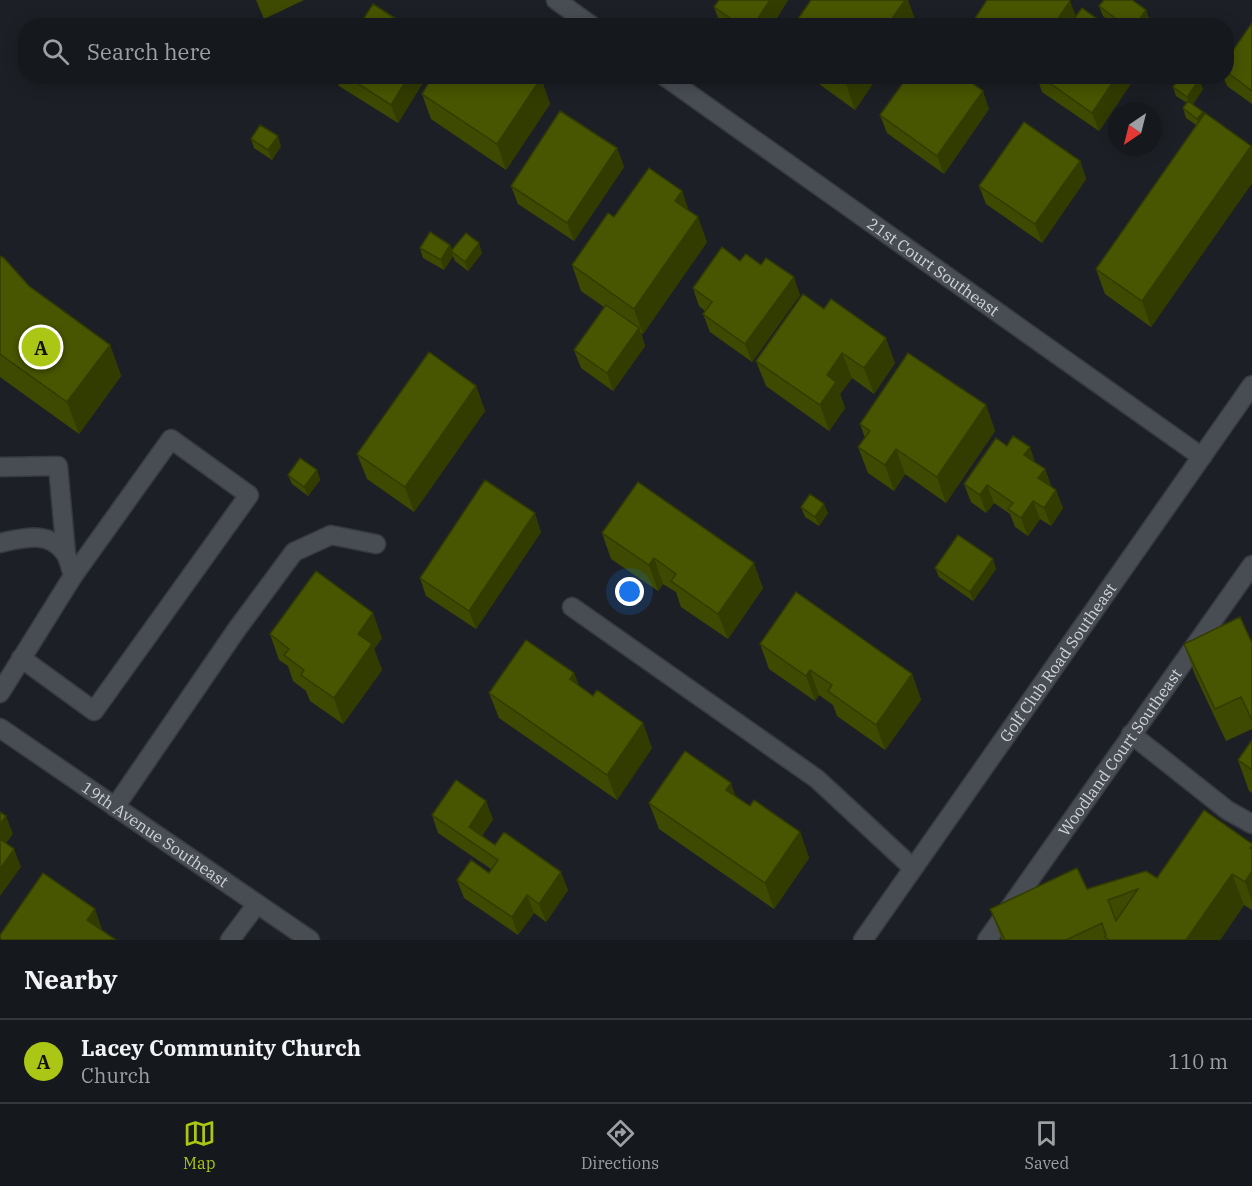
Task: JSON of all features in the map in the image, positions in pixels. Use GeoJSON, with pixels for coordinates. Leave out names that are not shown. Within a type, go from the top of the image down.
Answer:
{"type":"FeatureCollection","features":[{"type":"Feature","properties":{"kind":"street"},"geometry":{"type":"LineString","coordinates":[[556,0],[581,18]]}},
{"type":"Feature","properties":{"kind":"street","name":"21st Court Southeast"},"geometry":{"type":"LineString","coordinates":[[675,84],[1202,457]]}},
{"type":"Feature","properties":{"kind":"street","name":"Golf Club Road Southeast"},"geometry":{"type":"LineString","coordinates":[[863,940],[1252,385]]}},
{"type":"Feature","properties":{"kind":"street"},"geometry":{"type":"LineString","coordinates":[[0,693],[21,658],[73,576],[171,439],[249,495],[94,711],[21,658]]}},
{"type":"Feature","properties":{"kind":"street"},"geometry":{"type":"LineString","coordinates":[[0,467],[58,466],[66,555],[73,576]]}},
{"type":"Feature","properties":{"kind":"street"},"geometry":{"type":"LineString","coordinates":[[115,807],[237,629],[294,552],[331,535],[376,544]]}},
{"type":"Feature","properties":{"kind":"street"},"geometry":{"type":"LineString","coordinates":[[0,543],[29,537],[52,541],[66,555]]}},
{"type":"Feature","properties":{"kind":"street","name":"Woodland Court Southeast"},"geometry":{"type":"LineString","coordinates":[[987,940],[1252,565]]}},
{"type":"Feature","properties":{"kind":"street"},"geometry":{"type":"LineString","coordinates":[[572,608],[817,779],[913,868]]}},
{"type":"Feature","properties":{"kind":"street","name":"19th Avenue Southeast"},"geometry":{"type":"LineString","coordinates":[[0,728],[310,940]]}},
{"type":"Feature","properties":{"kind":"street"},"geometry":{"type":"LineString","coordinates":[[1131,734],[1227,810],[1252,824]]}},
{"type":"Feature","properties":{"kind":"street"},"geometry":{"type":"LineString","coordinates":[[230,940],[257,904]]}},
{"type":"Feature","properties":{"kind":"building"},"geometry":{"type":"Polygon","coordinates":[[[719,0],[770,0],[758,18],[730,18],[714,7],[719,0]]]}},
{"type":"Feature","properties":{"kind":"building"},"geometry":{"type":"Polygon","coordinates":[[[811,0],[905,0],[893,18],[799,18],[811,0]]]}},
{"type":"Feature","properties":{"kind":"building"},"geometry":{"type":"Polygon","coordinates":[[[987,0],[1070,1],[1058,18],[975,18],[987,0]]]}},
{"type":"Feature","properties":{"kind":"building"},"geometry":{"type":"Polygon","coordinates":[[[1104,0],[1132,0],[1146,10],[1140,18],[1115,18],[1099,6],[1104,0]]]}},
{"type":"Feature","properties":{"kind":"building"},"geometry":{"type":"Polygon","coordinates":[[[373,4],[395,18],[364,18],[373,4]]]}},
{"type":"Feature","properties":{"kind":"building"},"geometry":{"type":"Polygon","coordinates":[[[1082,8],[1096,18],[1075,18],[1082,8]]]}},
{"type":"Feature","properties":{"kind":"building"},"geometry":{"type":"Polygon","coordinates":[[[1252,23],[1252,91],[1234,77],[1234,49],[1252,23]]]}},
{"type":"Feature","properties":{"kind":"building"},"geometry":{"type":"Polygon","coordinates":[[[358,84],[404,84],[391,105],[358,84]]]}},
{"type":"Feature","properties":{"kind":"building"},"geometry":{"type":"Polygon","coordinates":[[[428,84],[537,84],[497,144],[422,94],[428,84]]]}},
{"type":"Feature","properties":{"kind":"building"},"geometry":{"type":"Polygon","coordinates":[[[902,84],[973,84],[983,91],[937,156],[880,115],[902,84]]]}},
{"type":"Feature","properties":{"kind":"building"},"geometry":{"type":"Polygon","coordinates":[[[1051,84],[1112,84],[1092,113],[1051,84]]]}},
{"type":"Feature","properties":{"kind":"building"},"geometry":{"type":"Polygon","coordinates":[[[1175,84],[1196,84],[1187,97],[1173,87],[1175,84]]]}},
{"type":"Feature","properties":{"kind":"building"},"geometry":{"type":"Polygon","coordinates":[[[1188,101],[1203,112],[1197,119],[1183,108],[1188,101]]]}},
{"type":"Feature","properties":{"kind":"building"},"geometry":{"type":"Polygon","coordinates":[[[560,111],[617,148],[567,223],[511,186],[560,111]]]}},
{"type":"Feature","properties":{"kind":"building"},"geometry":{"type":"Polygon","coordinates":[[[1205,113],[1251,146],[1142,301],[1096,269],[1205,113]]]}},
{"type":"Feature","properties":{"kind":"building"},"geometry":{"type":"Polygon","coordinates":[[[1024,122],[1080,161],[1035,224],[979,186],[1024,122]]]}},
{"type":"Feature","properties":{"kind":"building"},"geometry":{"type":"Polygon","coordinates":[[[260,125],[278,136],[268,150],[251,139],[260,125]]]}},
{"type":"Feature","properties":{"kind":"building"},"geometry":{"type":"Polygon","coordinates":[[[649,168],[682,191],[675,201],[698,217],[634,309],[572,265],[608,213],[614,217],[649,168]]]}},
{"type":"Feature","properties":{"kind":"building"},"geometry":{"type":"Polygon","coordinates":[[[430,232],[450,245],[441,260],[420,248],[430,232]]]}},
{"type":"Feature","properties":{"kind":"building"},"geometry":{"type":"Polygon","coordinates":[[[466,233],[479,243],[465,262],[451,251],[466,233]]]}},
{"type":"Feature","properties":{"kind":"building"},"geometry":{"type":"Polygon","coordinates":[[[722,247],[740,261],[746,254],[761,265],[766,258],[794,277],[745,344],[703,314],[712,302],[693,288],[722,247]]]}},
{"type":"Feature","properties":{"kind":"building"},"geometry":{"type":"Polygon","coordinates":[[[0,256],[29,286],[110,345],[67,402],[0,354],[0,256]]]}},
{"type":"Feature","properties":{"kind":"building"},"geometry":{"type":"Polygon","coordinates":[[[803,294],[824,309],[831,299],[886,338],[864,368],[842,353],[827,375],[836,382],[820,405],[756,361],[803,294]]]}},
{"type":"Feature","properties":{"kind":"building"},"geometry":{"type":"Polygon","coordinates":[[[606,305],[639,328],[607,373],[574,350],[606,305]]]}},
{"type":"Feature","properties":{"kind":"building"},"geometry":{"type":"Polygon","coordinates":[[[429,352],[476,386],[405,487],[357,454],[429,352]]]}},
{"type":"Feature","properties":{"kind":"building"},"geometry":{"type":"Polygon","coordinates":[[[908,353],[986,405],[937,477],[896,449],[885,465],[858,447],[870,431],[860,424],[908,353]]]}},
{"type":"Feature","properties":{"kind":"building"},"geometry":{"type":"Polygon","coordinates":[[[1013,436],[1030,447],[1024,455],[1045,469],[1038,478],[1056,490],[1044,508],[1033,501],[1021,518],[1008,509],[1013,503],[987,485],[980,495],[964,484],[996,438],[1007,446],[1013,436]]]}},
{"type":"Feature","properties":{"kind":"building"},"geometry":{"type":"Polygon","coordinates":[[[300,458],[317,470],[304,487],[288,475],[300,458]]]}},
{"type":"Feature","properties":{"kind":"building"},"geometry":{"type":"Polygon","coordinates":[[[485,480],[535,513],[469,611],[420,578],[485,480]]]}},
{"type":"Feature","properties":{"kind":"building"},"geometry":{"type":"Polygon","coordinates":[[[638,482],[754,563],[718,614],[671,581],[676,574],[654,558],[649,565],[602,533],[638,482]]]}},
{"type":"Feature","properties":{"kind":"building"},"geometry":{"type":"Polygon","coordinates":[[[810,494],[824,504],[815,517],[801,507],[810,494]]]}},
{"type":"Feature","properties":{"kind":"building"},"geometry":{"type":"Polygon","coordinates":[[[958,535],[993,559],[970,592],[935,568],[958,535]]]}},
{"type":"Feature","properties":{"kind":"building"},"geometry":{"type":"Polygon","coordinates":[[[316,571],[373,613],[358,634],[372,644],[334,698],[301,675],[304,670],[284,655],[289,649],[270,634],[316,571]]]}},
{"type":"Feature","properties":{"kind":"building"},"geometry":{"type":"Polygon","coordinates":[[[796,592],[912,674],[876,725],[828,691],[832,685],[810,670],[806,676],[760,644],[796,592]]]}},
{"type":"Feature","properties":{"kind":"building"},"geometry":{"type":"Polygon","coordinates":[[[1240,617],[1252,643],[1252,720],[1241,697],[1215,709],[1184,644],[1240,617]]]}},
{"type":"Feature","properties":{"kind":"building"},"geometry":{"type":"Polygon","coordinates":[[[526,640],[574,673],[570,679],[593,696],[597,690],[643,723],[607,775],[489,693],[526,640]]]}},
{"type":"Feature","properties":{"kind":"building"},"geometry":{"type":"Polygon","coordinates":[[[1252,740],[1252,770],[1238,760],[1252,740]]]}},
{"type":"Feature","properties":{"kind":"building"},"geometry":{"type":"Polygon","coordinates":[[[685,751],[731,783],[726,790],[750,806],[754,800],[800,832],[765,883],[649,803],[685,751]]]}},
{"type":"Feature","properties":{"kind":"building"},"geometry":{"type":"Polygon","coordinates":[[[456,780],[486,801],[469,827],[495,845],[504,832],[561,872],[539,904],[527,895],[512,917],[457,880],[471,860],[489,873],[498,860],[432,815],[456,780]]]}},
{"type":"Feature","properties":{"kind":"building"},"geometry":{"type":"Polygon","coordinates":[[[1204,810],[1252,844],[1250,848],[1252,849],[1252,871],[1245,882],[1232,874],[1186,940],[1109,940],[1105,937],[1102,923],[1066,940],[1005,940],[990,909],[1077,868],[1087,889],[1146,871],[1157,878],[1204,810]],[[1138,889],[1108,900],[1116,921],[1138,889]]]}},
{"type":"Feature","properties":{"kind":"building"},"geometry":{"type":"Polygon","coordinates":[[[0,812],[6,816],[0,824],[0,812]]]}},
{"type":"Feature","properties":{"kind":"building"},"geometry":{"type":"Polygon","coordinates":[[[0,839],[14,849],[0,869],[0,839]]]}},
{"type":"Feature","properties":{"kind":"building"},"geometry":{"type":"Polygon","coordinates":[[[43,873],[95,909],[87,920],[116,940],[2,940],[0,935],[43,873]]]}},
{"type":"Feature","properties":{"kind":"place","name":"Lacey Community Church"},"geometry":{"type":"Point","coordinates":[41,347]}}]}
